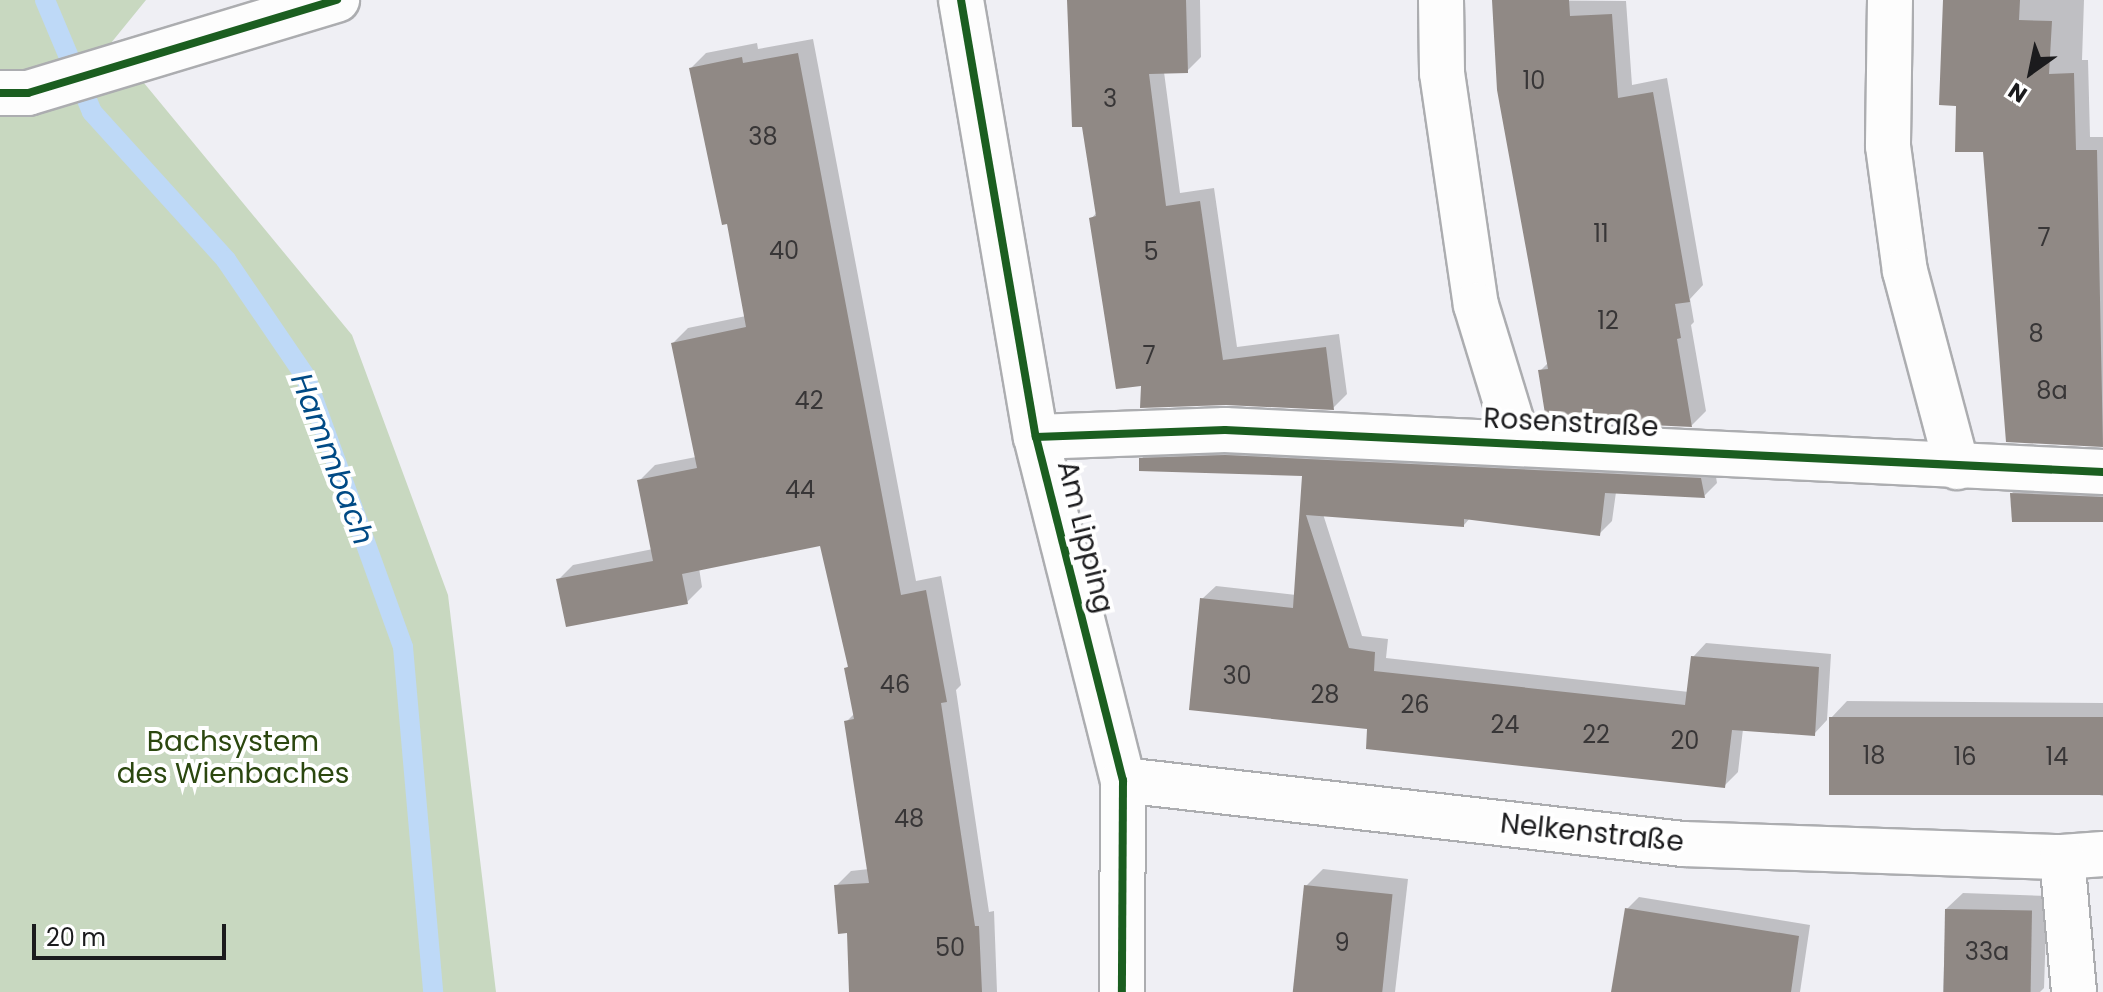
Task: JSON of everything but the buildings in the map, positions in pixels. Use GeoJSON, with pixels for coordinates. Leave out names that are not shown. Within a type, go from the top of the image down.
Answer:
{"type":"FeatureCollection","features":[{"type":"Feature","properties":{"kind":"street"},"geometry":{"type":"LineString","coordinates":[[14,93],[145,60],[337,0]]}},
{"type":"Feature","properties":{"kind":"street","name":"Am Lipping"},"geometry":{"type":"LineString","coordinates":[[961,0],[1036,437],[1123,780],[1122,992]]}},
{"type":"Feature","properties":{"kind":"street","name":"Rosenstraße"},"geometry":{"type":"LineString","coordinates":[[1441,0],[1442,73],[1476,305],[1518,442]]}},
{"type":"Feature","properties":{"kind":"street"},"geometry":{"type":"LineString","coordinates":[[1890,0],[1888,146],[1905,271],[1957,467]]}},
{"type":"Feature","properties":{"kind":"street","name":"Rosenstraße"},"geometry":{"type":"LineString","coordinates":[[1036,437],[1225,430],[2103,472]]}},
{"type":"Feature","properties":{"kind":"street","name":"Nelkenstraße"},"geometry":{"type":"LineString","coordinates":[[1123,780],[1683,844],[2083,856],[2074,992]]}},
{"type":"Feature","properties":{"kind":"green space","name":"Bachsystem des Wienbaches"},"geometry":{"type":"Polygon","coordinates":[[[0,0],[146,0],[111,43],[352,335],[448,595],[496,992],[0,992],[0,0]]]}},
{"type":"Feature","properties":{"kind":"waterway","name":"Hammbach"},"geometry":{"type":"LineString","coordinates":[[45,0],[92,112],[226,260],[305,376],[403,647],[433,992]]}},
{"type":"Feature","properties":{"kind":"cycle path"},"geometry":{"type":"LineString","coordinates":[[0,93],[28,93],[337,0]]}},
{"type":"Feature","properties":{"kind":"cycle path"},"geometry":{"type":"LineString","coordinates":[[961,0],[1036,437],[1123,780],[1122,992]]}},
{"type":"Feature","properties":{"kind":"cycle path"},"geometry":{"type":"LineString","coordinates":[[1036,437],[1225,430],[2103,472]]}}]}
